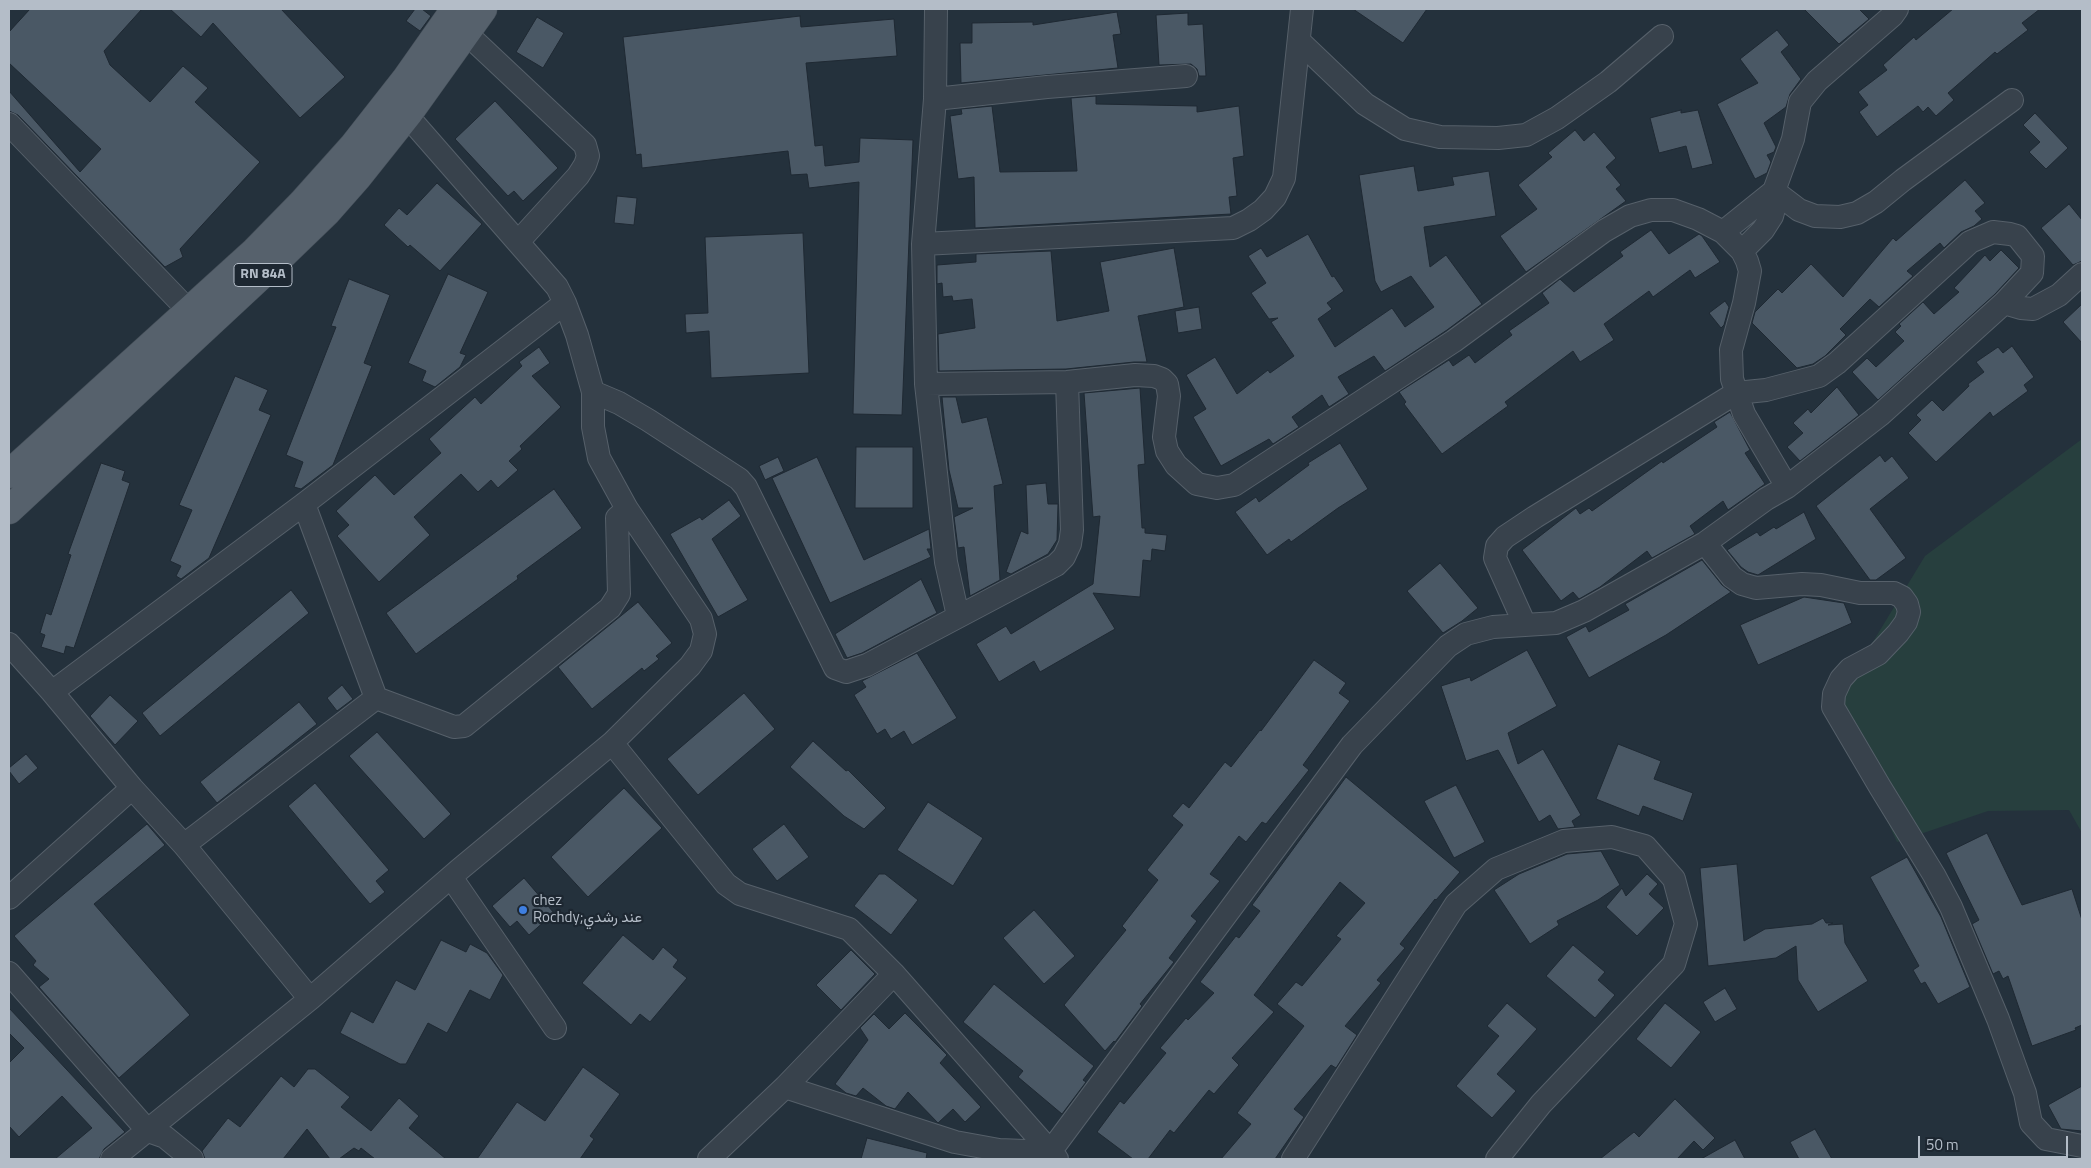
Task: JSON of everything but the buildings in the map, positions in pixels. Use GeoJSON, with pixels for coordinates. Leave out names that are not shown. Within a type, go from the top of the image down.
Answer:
{"type":"FeatureCollection","features":[{"type":"Feature","properties":{"kind":"main road","name":"RN 84A"},"geometry":{"type":"LineString","coordinates":[[9,510],[266,271],[320,219],[357,178],[455,9]]}},
{"type":"Feature","properties":{"kind":"main road","name":"RN 84A"},"geometry":{"type":"LineString","coordinates":[[9,474],[255,251],[302,203],[354,145],[399,106],[466,34],[483,9]]}},
{"type":"Feature","properties":{"kind":"street"},"geometry":{"type":"LineString","coordinates":[[936,9],[936,100],[924,244],[926,384],[946,562],[958,616]]}},
{"type":"Feature","properties":{"kind":"street"},"geometry":{"type":"LineString","coordinates":[[924,244],[1233,228],[1249,220],[1263,210],[1274,197],[1284,178],[1302,9]]}},
{"type":"Feature","properties":{"kind":"street"},"geometry":{"type":"LineString","coordinates":[[1742,252],[1763,230],[1772,216],[1775,205],[1774,191],[1793,139],[1800,102],[1817,81],[1892,16],[1897,9]]}},
{"type":"Feature","properties":{"kind":"street"},"geometry":{"type":"LineString","coordinates":[[466,34],[584,145],[588,156],[578,176],[518,242]]}},
{"type":"Feature","properties":{"kind":"street"},"geometry":{"type":"LineString","coordinates":[[1299,41],[1365,104],[1405,129],[1440,137],[1498,138],[1526,135],[1557,118],[1608,82],[1662,36]]}},
{"type":"Feature","properties":{"kind":"street"},"geometry":{"type":"LineString","coordinates":[[936,100],[1047,86],[1186,76]]}},
{"type":"Feature","properties":{"kind":"street"},"geometry":{"type":"LineString","coordinates":[[1774,191],[1799,210],[1815,216],[1840,216],[1857,213],[1876,202],[2012,100]]}},
{"type":"Feature","properties":{"kind":"street"},"geometry":{"type":"LineString","coordinates":[[112,1159],[310,999],[451,877],[612,743],[690,666],[701,652],[705,634],[701,620],[627,509],[599,458],[593,427],[593,392],[565,303],[557,287],[399,106]]}},
{"type":"Feature","properties":{"kind":"street"},"geometry":{"type":"LineString","coordinates":[[9,124],[189,311]]}},
{"type":"Feature","properties":{"kind":"street"},"geometry":{"type":"LineString","coordinates":[[1723,232],[1774,191]]}},
{"type":"Feature","properties":{"kind":"street"},"geometry":{"type":"LineString","coordinates":[[926,384],[1067,382],[1135,375],[1154,376],[1162,379],[1167,384],[1169,396],[1164,437],[1167,451],[1176,465],[1197,484],[1217,488],[1234,485],[1454,341],[1604,231],[1630,216],[1651,210],[1673,210],[1698,219],[1723,232],[1742,252],[1750,270],[1744,303],[1731,350],[1732,379],[1744,414],[1787,488]]}},
{"type":"Feature","properties":{"kind":"street"},"geometry":{"type":"LineString","coordinates":[[1054,1156],[1352,745],[1448,646],[1466,634],[1484,629],[1556,624],[1584,612],[1705,542],[1766,499],[1787,488],[1880,415],[2004,303],[2032,273],[2033,256],[2017,236],[1993,232],[1970,242],[1837,363],[1819,376],[1766,390],[1736,393],[1535,517],[1501,541],[1497,546],[1495,558],[1525,625]]}},
{"type":"Feature","properties":{"kind":"street"},"geometry":{"type":"LineString","coordinates":[[2004,303],[2033,309],[2059,295],[2082,274]]}},
{"type":"Feature","properties":{"kind":"street"},"geometry":{"type":"LineString","coordinates":[[52,692],[304,504],[565,303]]}},
{"type":"Feature","properties":{"kind":"street"},"geometry":{"type":"LineString","coordinates":[[593,392],[619,403],[648,420],[739,479],[746,487],[835,668],[846,672],[867,665],[1056,566],[1064,557],[1070,544],[1072,530],[1067,382]]}},
{"type":"Feature","properties":{"kind":"street"},"geometry":{"type":"LineString","coordinates":[[304,504],[376,698],[454,727],[464,726],[610,608],[619,594],[617,518],[627,509]]}},
{"type":"Feature","properties":{"kind":"street"},"geometry":{"type":"LineString","coordinates":[[1705,542],[1732,577],[1742,584],[1756,588],[1802,584],[1821,585],[1860,593],[1894,593],[1907,604],[1906,622],[1898,633],[1878,654],[1850,669],[1841,678],[1834,694],[1833,707],[1934,874],[1951,908],[2004,1036],[2025,1093],[2031,1123],[2046,1140],[2082,1146]]}},
{"type":"Feature","properties":{"kind":"street"},"geometry":{"type":"LineString","coordinates":[[9,644],[52,692],[132,788],[184,845],[310,999]]}},
{"type":"Feature","properties":{"kind":"street"},"geometry":{"type":"LineString","coordinates":[[184,845],[376,698]]}},
{"type":"Feature","properties":{"kind":"street"},"geometry":{"type":"LineString","coordinates":[[612,743],[726,884],[740,894],[849,929],[894,974],[1054,1156]]}},
{"type":"Feature","properties":{"kind":"street"},"geometry":{"type":"LineString","coordinates":[[9,898],[132,788]]}},
{"type":"Feature","properties":{"kind":"street"},"geometry":{"type":"LineString","coordinates":[[1293,1159],[1456,904],[1496,869],[1564,841],[1612,837],[1645,846],[1674,879],[1686,924],[1674,964],[1541,1104],[1497,1159]]}},
{"type":"Feature","properties":{"kind":"street"},"geometry":{"type":"LineString","coordinates":[[451,877],[555,1028]]}},
{"type":"Feature","properties":{"kind":"street"},"geometry":{"type":"LineString","coordinates":[[9,973],[148,1131],[165,1137],[192,1159]]}},
{"type":"Feature","properties":{"kind":"street"},"geometry":{"type":"LineString","coordinates":[[708,1159],[785,1087],[894,974]]}},
{"type":"Feature","properties":{"kind":"street"},"geometry":{"type":"LineString","coordinates":[[785,1087],[955,1142],[1000,1150],[1054,1156]]}},
{"type":"Feature","properties":{"kind":"green space"},"geometry":{"type":"Polygon","coordinates":[[[2082,439],[2082,833],[2069,810],[1988,811],[1897,842],[1834,706],[1925,556],[2082,439]]]}},
{"type":"Feature","properties":{"kind":"place","name":"chez Rochdy;عند رشدي"},"geometry":{"type":"Point","coordinates":[523,910]}}]}
